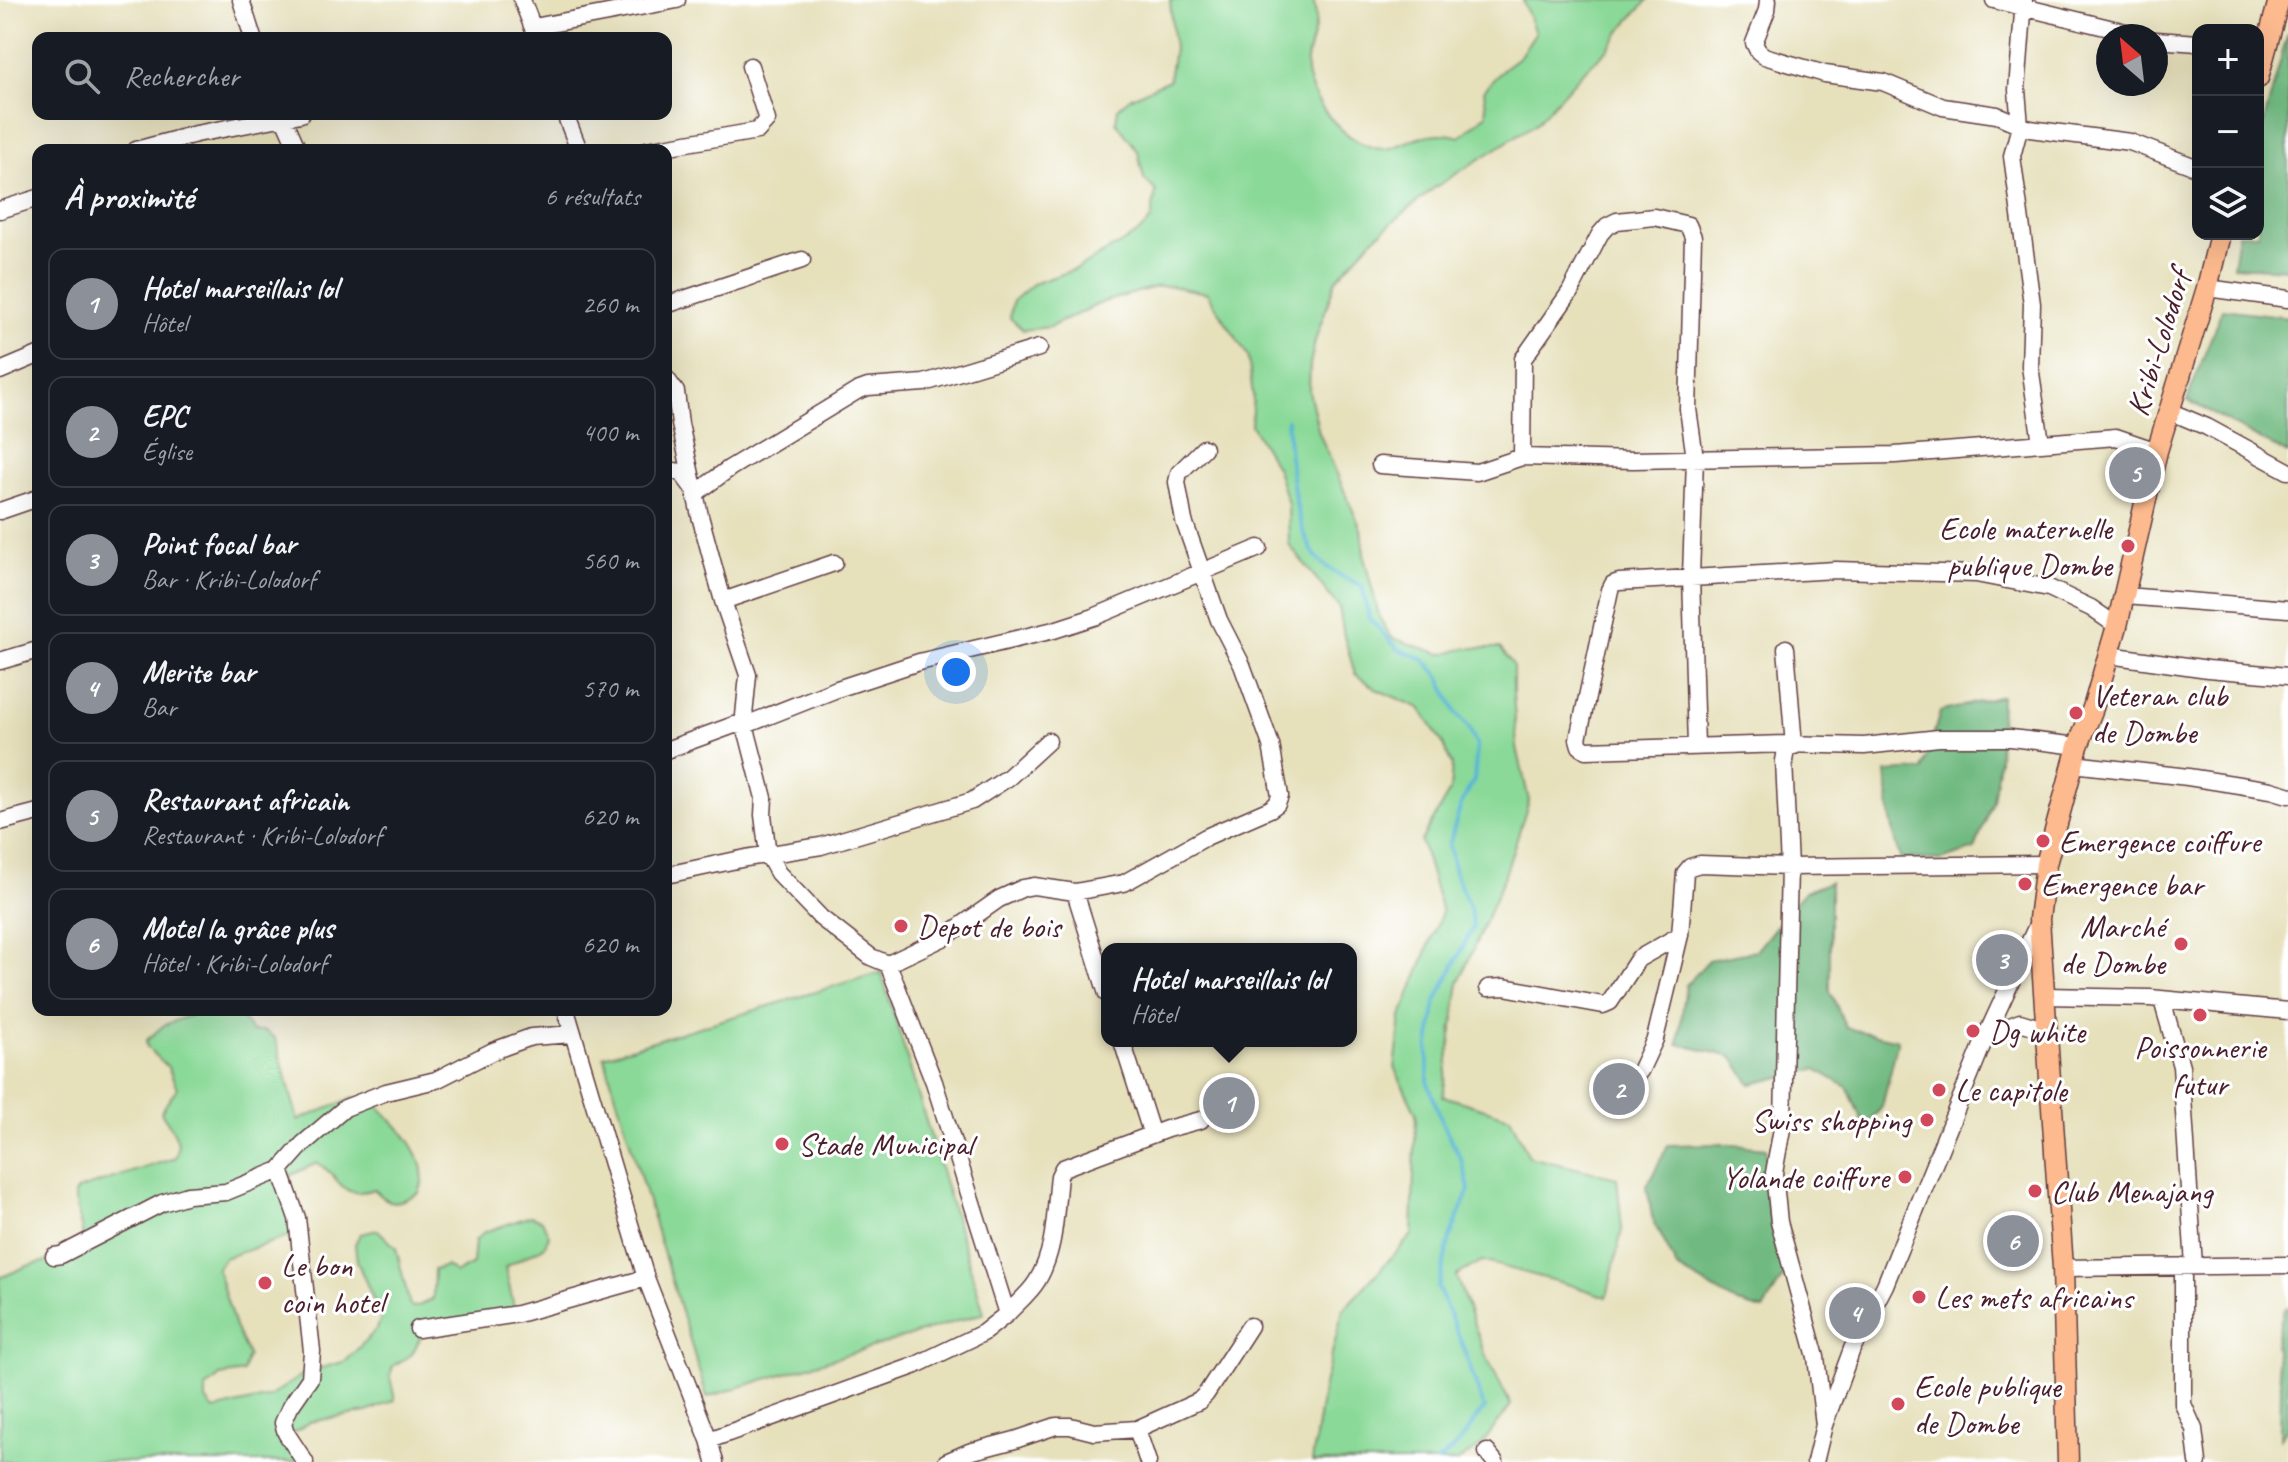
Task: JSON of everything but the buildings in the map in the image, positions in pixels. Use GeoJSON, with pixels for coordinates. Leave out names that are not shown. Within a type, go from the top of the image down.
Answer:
{"type":"FeatureCollection","features":[{"type":"Feature","properties":{"kind":"main road"},"geometry":{"type":"LineString","coordinates":[[2264,54],[2279,0]]}},
{"type":"Feature","properties":{"kind":"main road","name":"Kribi-Lolodorf"},"geometry":{"type":"LineString","coordinates":[[2068,1462],[2063,1268],[2039,919],[2046,864],[2075,755],[2109,655],[2157,451],[2219,240]]}},
{"type":"Feature","properties":{"kind":"street"},"geometry":{"type":"LineString","coordinates":[[241,0],[251,32]]}},
{"type":"Feature","properties":{"kind":"street"},"geometry":{"type":"LineString","coordinates":[[522,0],[535,32]]}},
{"type":"Feature","properties":{"kind":"street"},"geometry":{"type":"LineString","coordinates":[[539,32],[677,0]]}},
{"type":"Feature","properties":{"kind":"street"},"geometry":{"type":"LineString","coordinates":[[1768,0],[1754,43],[1764,56],[1825,74],[1883,82],[1943,107],[1997,115],[2020,126],[2130,142],[2192,165]]}},
{"type":"Feature","properties":{"kind":"street"},"geometry":{"type":"LineString","coordinates":[[1994,0],[2024,4],[2098,24]]}},
{"type":"Feature","properties":{"kind":"street"},"geometry":{"type":"LineString","coordinates":[[2024,4],[2017,90],[2020,126],[2012,156],[2032,304],[2030,366],[2041,443]]}},
{"type":"Feature","properties":{"kind":"street"},"geometry":{"type":"LineString","coordinates":[[2168,41],[2192,43]]}},
{"type":"Feature","properties":{"kind":"street"},"geometry":{"type":"LineString","coordinates":[[672,146],[719,139],[763,127],[767,120],[750,66]]}},
{"type":"Feature","properties":{"kind":"street"},"geometry":{"type":"LineString","coordinates":[[158,144],[264,120]]}},
{"type":"Feature","properties":{"kind":"street"},"geometry":{"type":"LineString","coordinates":[[285,120],[295,144]]}},
{"type":"Feature","properties":{"kind":"street"},"geometry":{"type":"LineString","coordinates":[[567,120],[577,144]]}},
{"type":"Feature","properties":{"kind":"street"},"geometry":{"type":"LineString","coordinates":[[0,210],[32,200]]}},
{"type":"Feature","properties":{"kind":"street"},"geometry":{"type":"LineString","coordinates":[[1522,457],[1523,359],[1570,292],[1600,234],[1617,221],[1654,217],[1688,225],[1693,237],[1688,409],[1695,458],[1691,576],[1696,746]]}},
{"type":"Feature","properties":{"kind":"street"},"geometry":{"type":"LineString","coordinates":[[672,303],[802,260]]}},
{"type":"Feature","properties":{"kind":"street"},"geometry":{"type":"LineString","coordinates":[[2207,288],[2288,299]]}},
{"type":"Feature","properties":{"kind":"street"},"geometry":{"type":"LineString","coordinates":[[696,492],[857,391],[868,387],[924,383],[1039,348]]}},
{"type":"Feature","properties":{"kind":"street"},"geometry":{"type":"LineString","coordinates":[[0,371],[32,358]]}},
{"type":"Feature","properties":{"kind":"street"},"geometry":{"type":"LineString","coordinates":[[672,386],[676,392],[680,424],[723,601],[748,675],[743,726],[764,798],[768,855],[778,873],[821,918],[871,957],[888,964],[934,1082],[1007,1314]]}},
{"type":"Feature","properties":{"kind":"street"},"geometry":{"type":"LineString","coordinates":[[2169,411],[2207,427],[2288,471]]}},
{"type":"Feature","properties":{"kind":"street"},"geometry":{"type":"LineString","coordinates":[[1380,465],[1477,472],[1522,457],[1633,460],[1895,455],[2116,437],[2157,451]]}},
{"type":"Feature","properties":{"kind":"street"},"geometry":{"type":"LineString","coordinates":[[888,964],[945,937],[999,899],[1023,888],[1034,886],[1075,892],[1124,883],[1206,837],[1270,809],[1280,796],[1271,745],[1242,665],[1219,620],[1184,521],[1177,482],[1182,468],[1204,448]]}},
{"type":"Feature","properties":{"kind":"street"},"geometry":{"type":"LineString","coordinates":[[672,471],[681,472],[696,492]]}},
{"type":"Feature","properties":{"kind":"street"},"geometry":{"type":"LineString","coordinates":[[0,511],[32,500]]}},
{"type":"Feature","properties":{"kind":"street"},"geometry":{"type":"LineString","coordinates":[[672,748],[734,725],[743,726],[837,689],[919,662],[1054,630],[1094,617],[1259,548]]}},
{"type":"Feature","properties":{"kind":"street"},"geometry":{"type":"LineString","coordinates":[[723,601],[834,563]]}},
{"type":"Feature","properties":{"kind":"street"},"geometry":{"type":"LineString","coordinates":[[2117,626],[2091,608],[2049,588],[1976,574],[1836,570],[1691,576],[1613,584],[1590,674],[1578,739],[1586,750],[1696,746],[1864,746],[1939,738],[2011,738],[2075,755],[2288,795]]}},
{"type":"Feature","properties":{"kind":"street"},"geometry":{"type":"LineString","coordinates":[[2125,596],[2288,609]]}},
{"type":"Feature","properties":{"kind":"street"},"geometry":{"type":"LineString","coordinates":[[1786,648],[1790,745],[1784,761],[1789,867],[1783,1123],[1774,1173],[1779,1222],[1816,1357],[1824,1425]]}},
{"type":"Feature","properties":{"kind":"street"},"geometry":{"type":"LineString","coordinates":[[0,661],[32,652]]}},
{"type":"Feature","properties":{"kind":"street"},"geometry":{"type":"LineString","coordinates":[[2109,655],[2288,676]]}},
{"type":"Feature","properties":{"kind":"street"},"geometry":{"type":"LineString","coordinates":[[672,874],[821,846],[972,801],[1009,777],[1048,741]]}},
{"type":"Feature","properties":{"kind":"street"},"geometry":{"type":"LineString","coordinates":[[0,822],[32,814]]}},
{"type":"Feature","properties":{"kind":"street"},"geometry":{"type":"LineString","coordinates":[[1640,1071],[1655,1039],[1680,935],[1685,873],[1690,867],[1700,864],[1789,867],[2046,864]]}},
{"type":"Feature","properties":{"kind":"street"},"geometry":{"type":"LineString","coordinates":[[1075,892],[1101,975]]}},
{"type":"Feature","properties":{"kind":"street"},"geometry":{"type":"LineString","coordinates":[[1815,1462],[1824,1425],[1852,1349],[1885,1285],[1986,1036],[2039,919]]}},
{"type":"Feature","properties":{"kind":"street"},"geometry":{"type":"LineString","coordinates":[[1488,988],[1504,987],[1603,1005],[1617,995],[1638,959],[1680,935]]}},
{"type":"Feature","properties":{"kind":"street"},"geometry":{"type":"LineString","coordinates":[[2044,996],[2162,1000],[2288,1011]]}},
{"type":"Feature","properties":{"kind":"street"},"geometry":{"type":"LineString","coordinates":[[2162,1000],[2181,1066],[2189,1266],[2183,1404],[2194,1429],[2198,1462]]}},
{"type":"Feature","properties":{"kind":"street"},"geometry":{"type":"LineString","coordinates":[[568,1016],[646,1278],[715,1462]]}},
{"type":"Feature","properties":{"kind":"street"},"geometry":{"type":"LineString","coordinates":[[1986,1036],[2020,1022],[2047,1030]]}},
{"type":"Feature","properties":{"kind":"street"},"geometry":{"type":"LineString","coordinates":[[54,1256],[162,1203],[188,1195],[226,1192],[280,1170],[303,1144],[345,1108],[386,1092],[436,1080],[493,1051],[531,1037],[573,1034]]}},
{"type":"Feature","properties":{"kind":"street"},"geometry":{"type":"LineString","coordinates":[[1124,1047],[1152,1135]]}},
{"type":"Feature","properties":{"kind":"street"},"geometry":{"type":"LineString","coordinates":[[709,1440],[914,1366],[983,1333],[1007,1314],[1036,1283],[1052,1245],[1059,1176],[1063,1168],[1201,1120]]}},
{"type":"Feature","properties":{"kind":"street"},"geometry":{"type":"LineString","coordinates":[[280,1170],[297,1218],[312,1351],[310,1378],[283,1423],[305,1462]]}},
{"type":"Feature","properties":{"kind":"street"},"geometry":{"type":"LineString","coordinates":[[2063,1268],[2288,1265]]}},
{"type":"Feature","properties":{"kind":"street"},"geometry":{"type":"LineString","coordinates":[[418,1329],[518,1314],[646,1278]]}},
{"type":"Feature","properties":{"kind":"street"},"geometry":{"type":"LineString","coordinates":[[946,1462],[1056,1426],[1094,1432],[1137,1429],[1199,1401],[1250,1326]]}},
{"type":"Feature","properties":{"kind":"street"},"geometry":{"type":"LineString","coordinates":[[1137,1429],[1148,1462]]}},
{"type":"Feature","properties":{"kind":"green space"},"geometry":{"type":"Polygon","coordinates":[[[1170,0],[1313,0],[1316,20],[1307,72],[1316,98],[1346,133],[1371,147],[1384,149],[1430,135],[1460,137],[1487,114],[1484,90],[1520,56],[1535,33],[1523,0],[1648,0],[1607,50],[1535,124],[1434,188],[1375,237],[1336,279],[1310,364],[1309,391],[1319,433],[1361,529],[1365,561],[1380,619],[1392,638],[1441,654],[1468,648],[1500,648],[1513,665],[1517,747],[1529,801],[1504,878],[1459,982],[1443,1096],[1510,1117],[1529,1157],[1617,1178],[1622,1230],[1607,1297],[1482,1261],[1456,1276],[1485,1354],[1511,1405],[1480,1447],[1456,1462],[1312,1462],[1324,1385],[1343,1310],[1412,1235],[1416,1113],[1395,1069],[1401,1017],[1442,912],[1421,841],[1450,791],[1452,765],[1442,742],[1420,708],[1376,689],[1355,674],[1339,607],[1289,545],[1288,504],[1276,467],[1251,425],[1253,396],[1248,356],[1207,293],[1170,286],[1155,287],[1103,302],[1050,327],[1023,330],[1010,318],[1013,301],[1033,284],[1076,269],[1137,234],[1151,220],[1156,191],[1144,179],[1138,151],[1116,122],[1118,108],[1131,97],[1169,80],[1174,49],[1170,0]]]}},
{"type":"Feature","properties":{"kind":"green space"},"geometry":{"type":"Polygon","coordinates":[[[2288,32],[2288,269],[2233,266],[2237,240],[2264,240],[2264,122],[2288,32]]]}},
{"type":"Feature","properties":{"kind":"green space"},"geometry":{"type":"Polygon","coordinates":[[[2222,309],[2288,317],[2288,454],[2187,400],[2222,309]]]}},
{"type":"Feature","properties":{"kind":"green space"},"geometry":{"type":"Polygon","coordinates":[[[2001,696],[1999,760],[1993,801],[1975,849],[1941,860],[1900,858],[1891,821],[1886,772],[1923,770],[1940,712],[2001,696]]]}},
{"type":"Feature","properties":{"kind":"green space"},"geometry":{"type":"Polygon","coordinates":[[[1830,882],[1830,991],[1846,1028],[1898,1040],[1882,1107],[1865,1128],[1848,1088],[1816,1069],[1751,1084],[1732,1057],[1678,1044],[1686,985],[1709,960],[1756,951],[1804,892],[1830,882]]]}},
{"type":"Feature","properties":{"kind":"green space","name":"Stade Municipal"},"geometry":{"type":"Polygon","coordinates":[[[881,972],[984,1313],[707,1397],[604,1056],[881,972]]]}},
{"type":"Feature","properties":{"kind":"green space"},"geometry":{"type":"Polygon","coordinates":[[[188,1016],[240,1016],[252,1032],[265,1031],[275,1038],[298,1120],[352,1099],[370,1098],[409,1141],[421,1166],[419,1193],[395,1202],[374,1189],[362,1192],[347,1190],[317,1163],[291,1175],[287,1199],[296,1234],[224,1258],[217,1268],[235,1327],[248,1355],[243,1372],[220,1376],[206,1388],[206,1400],[214,1410],[269,1397],[305,1373],[346,1361],[377,1329],[381,1318],[357,1261],[355,1244],[360,1234],[378,1230],[396,1248],[410,1306],[416,1307],[433,1299],[434,1270],[446,1266],[456,1273],[473,1264],[475,1241],[484,1232],[531,1216],[542,1220],[549,1236],[544,1247],[505,1267],[515,1312],[424,1330],[412,1354],[393,1366],[390,1377],[395,1400],[367,1412],[309,1422],[285,1439],[302,1462],[0,1462],[0,1278],[27,1266],[56,1259],[84,1240],[74,1195],[77,1190],[175,1158],[177,1140],[161,1112],[177,1088],[168,1067],[147,1047],[146,1041],[164,1025],[188,1016]]]}},
{"type":"Feature","properties":{"kind":"green space"},"geometry":{"type":"Polygon","coordinates":[[[1722,1144],[1766,1148],[1768,1211],[1786,1272],[1763,1310],[1738,1303],[1677,1268],[1652,1217],[1647,1186],[1668,1145],[1722,1144]]]}},
{"type":"Feature","properties":{"kind":"green space"},"geometry":{"type":"Polygon","coordinates":[[[2288,1307],[2288,1428],[2280,1438],[2281,1386],[2275,1344],[2284,1309],[2288,1307]]]}},
{"type":"Feature","properties":{"kind":"waterway"},"geometry":{"type":"LineString","coordinates":[[1287,420],[1295,497],[1305,536],[1313,552],[1327,567],[1362,586],[1369,618],[1398,649],[1424,659],[1440,677],[1456,713],[1469,728],[1477,746],[1474,780],[1461,804],[1449,845],[1473,927],[1436,1001],[1428,1050],[1428,1083],[1443,1124],[1462,1161],[1469,1189],[1450,1238],[1438,1288],[1461,1341],[1484,1408],[1459,1443],[1438,1462]]}},
{"type":"Feature","properties":{"kind":"place","name":"Restaurant africain"},"geometry":{"type":"Point","coordinates":[2135,473]}},
{"type":"Feature","properties":{"kind":"place","name":"Ecole maternelle publique Dombe"},"geometry":{"type":"Point","coordinates":[2128,546]}},
{"type":"Feature","properties":{"kind":"place","name":"Veteran club de Dombe"},"geometry":{"type":"Point","coordinates":[2076,713]}},
{"type":"Feature","properties":{"kind":"place","name":"Emergence coiffure"},"geometry":{"type":"Point","coordinates":[2043,841]}},
{"type":"Feature","properties":{"kind":"place","name":"Emergence bar"},"geometry":{"type":"Point","coordinates":[2025,884]}},
{"type":"Feature","properties":{"kind":"place","name":"Depot de bois"},"geometry":{"type":"Point","coordinates":[901,926]}},
{"type":"Feature","properties":{"kind":"place","name":"Marché de Dombe"},"geometry":{"type":"Point","coordinates":[2181,944]}},
{"type":"Feature","properties":{"kind":"place","name":"Point focal bar"},"geometry":{"type":"Point","coordinates":[2002,960]}},
{"type":"Feature","properties":{"kind":"place","name":"Poissonnerie futur"},"geometry":{"type":"Point","coordinates":[2200,1015]}},
{"type":"Feature","properties":{"kind":"place","name":"Dg white"},"geometry":{"type":"Point","coordinates":[1973,1031]}},
{"type":"Feature","properties":{"kind":"place","name":"EPC"},"geometry":{"type":"Point","coordinates":[1619,1089]}},
{"type":"Feature","properties":{"kind":"place","name":"Le capitole"},"geometry":{"type":"Point","coordinates":[1939,1090]}},
{"type":"Feature","properties":{"kind":"place","name":"Hotel marseillais lol"},"geometry":{"type":"Point","coordinates":[1229,1103]}},
{"type":"Feature","properties":{"kind":"place","name":"Swiss shopping"},"geometry":{"type":"Point","coordinates":[1927,1120]}},
{"type":"Feature","properties":{"kind":"place","name":"Stade Municipal"},"geometry":{"type":"Point","coordinates":[782,1144]}},
{"type":"Feature","properties":{"kind":"place","name":"Yolande coiffure"},"geometry":{"type":"Point","coordinates":[1905,1177]}},
{"type":"Feature","properties":{"kind":"place","name":"Club Menajang"},"geometry":{"type":"Point","coordinates":[2035,1191]}},
{"type":"Feature","properties":{"kind":"place","name":"Motel la grâce plus"},"geometry":{"type":"Point","coordinates":[2013,1241]}},
{"type":"Feature","properties":{"kind":"place","name":"Le bon coin hotel"},"geometry":{"type":"Point","coordinates":[265,1283]}},
{"type":"Feature","properties":{"kind":"place","name":"Les mets africains"},"geometry":{"type":"Point","coordinates":[1919,1297]}},
{"type":"Feature","properties":{"kind":"place","name":"Merite bar"},"geometry":{"type":"Point","coordinates":[1855,1313]}},
{"type":"Feature","properties":{"kind":"place","name":"Ecole publique de Dombe"},"geometry":{"type":"Point","coordinates":[1898,1404]}}]}
